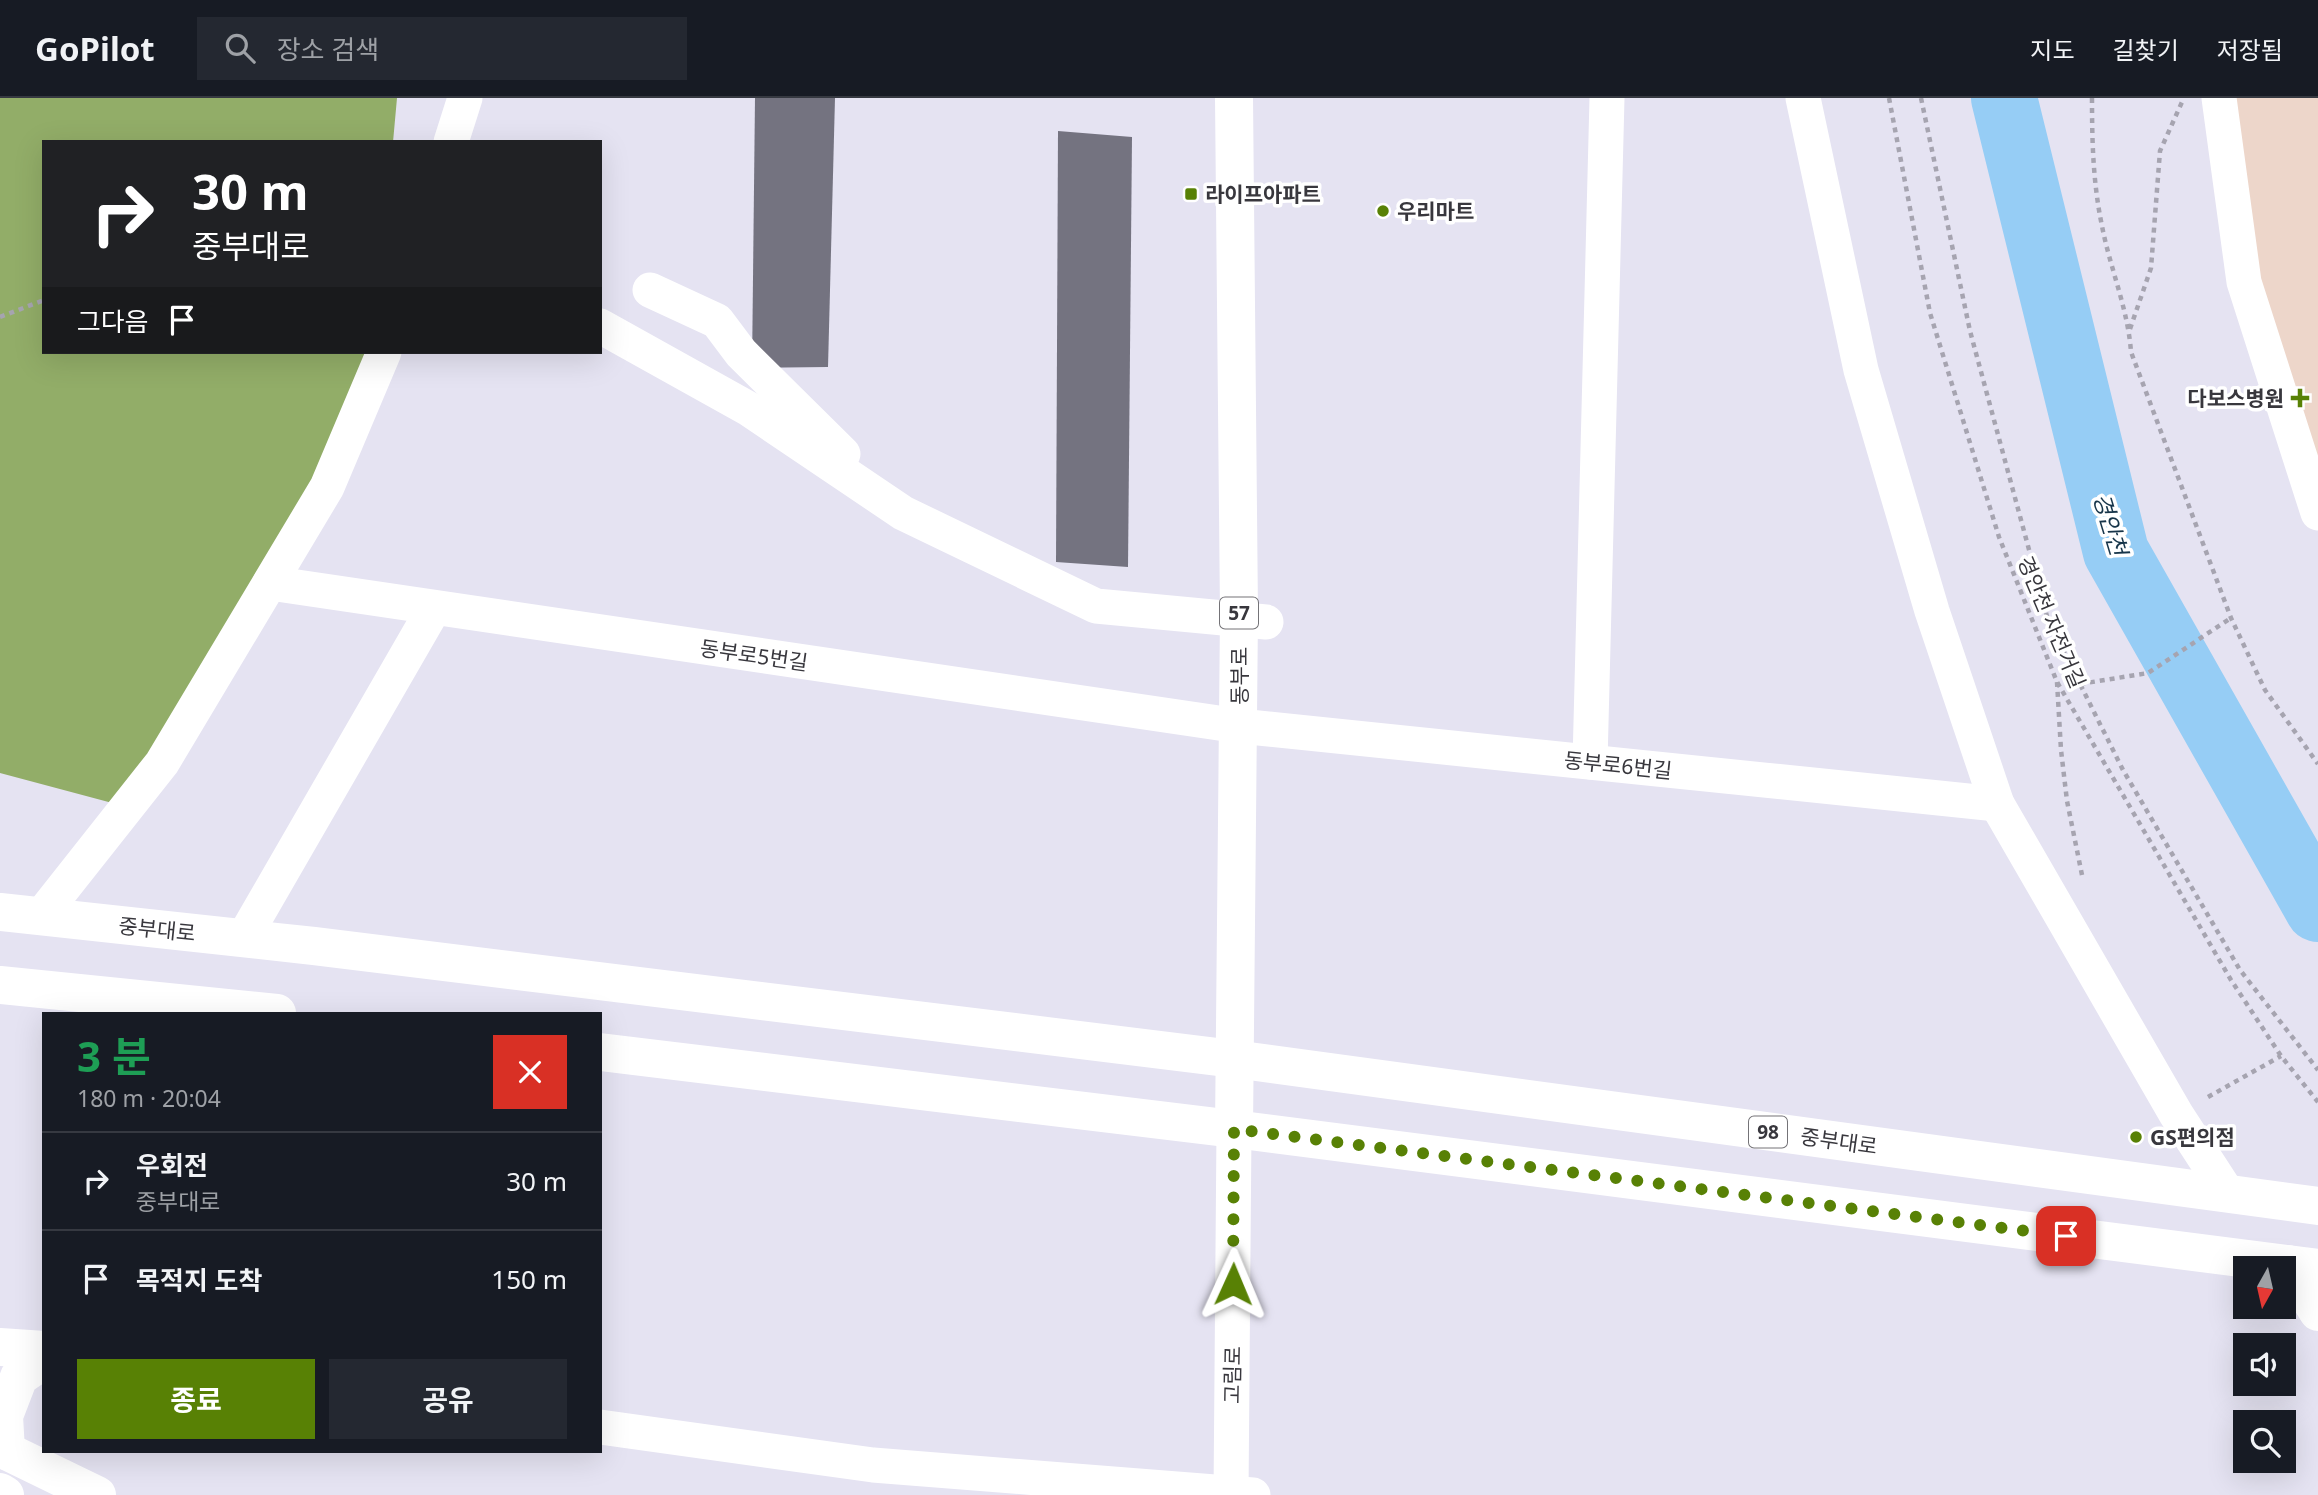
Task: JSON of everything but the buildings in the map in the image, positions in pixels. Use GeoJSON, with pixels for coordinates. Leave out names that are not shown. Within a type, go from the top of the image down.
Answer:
{"type":"FeatureCollection","features":[{"type":"Feature","properties":{"kind":"main road","name":"동부로"},"geometry":{"type":"LineString","coordinates":[[1234,98],[1252,621],[1239,726],[1234,1129]]}},
{"type":"Feature","properties":{"kind":"main road","name":"중부대로"},"geometry":{"type":"LineString","coordinates":[[0,912],[314,946],[1234,1059],[2310,1205]]}},
{"type":"Feature","properties":{"kind":"main road"},"geometry":{"type":"LineString","coordinates":[[0,985],[148,1007],[255,1012]]}},
{"type":"Feature","properties":{"kind":"main road"},"geometry":{"type":"LineString","coordinates":[[602,1052],[1234,1129],[2303,1266],[2318,1312]]}},
{"type":"Feature","properties":{"kind":"main road"},"geometry":{"type":"LineString","coordinates":[[0,1348],[42,1350]]}},
{"type":"Feature","properties":{"kind":"main road"},"geometry":{"type":"LineString","coordinates":[[42,1361],[19,1377],[4,1416],[3,1449],[97,1495]]}},
{"type":"Feature","properties":{"kind":"main road"},"geometry":{"type":"LineString","coordinates":[[0,1492],[5,1495]]}},
{"type":"Feature","properties":{"kind":"street"},"geometry":{"type":"LineString","coordinates":[[452,140],[465,98]]}},
{"type":"Feature","properties":{"kind":"street"},"geometry":{"type":"LineString","coordinates":[[1590,762],[1607,98]]}},
{"type":"Feature","properties":{"kind":"street"},"geometry":{"type":"LineString","coordinates":[[1803,98],[1861,370],[1932,611],[1997,804],[2176,1114],[2228,1194]]}},
{"type":"Feature","properties":{"kind":"street"},"geometry":{"type":"LineString","coordinates":[[2219,98],[2244,282],[2318,513]]}},
{"type":"Feature","properties":{"kind":"street"},"geometry":{"type":"LineString","coordinates":[[650,290],[718,321],[741,353],[903,513]]}},
{"type":"Feature","properties":{"kind":"street"},"geometry":{"type":"LineString","coordinates":[[602,327],[749,409],[903,513],[1096,606],[1252,621]]}},
{"type":"Feature","properties":{"kind":"street"},"geometry":{"type":"LineString","coordinates":[[41,916],[162,763],[327,487],[383,354]]}},
{"type":"Feature","properties":{"kind":"street","name":"동부로5번길"},"geometry":{"type":"LineString","coordinates":[[270,583],[1239,726]]}},
{"type":"Feature","properties":{"kind":"street"},"geometry":{"type":"LineString","coordinates":[[243,939],[434,608]]}},
{"type":"Feature","properties":{"kind":"street","name":"동부로6번길"},"geometry":{"type":"LineString","coordinates":[[1239,726],[1997,804]]}},
{"type":"Feature","properties":{"kind":"street","name":"고림로"},"geometry":{"type":"LineString","coordinates":[[1234,1129],[1238,1494]]}},
{"type":"Feature","properties":{"kind":"street"},"geometry":{"type":"LineString","coordinates":[[602,1427],[874,1480],[1238,1494]]}},
{"type":"Feature","properties":{"kind":"path","name":"경안천 자전거길"},"geometry":{"type":"LineString","coordinates":[[1889,98],[1930,313],[1999,537],[2057,682],[2224,968],[2281,1056],[2318,1102]]}},
{"type":"Feature","properties":{"kind":"path"},"geometry":{"type":"LineString","coordinates":[[1921,98],[1970,331],[2048,620],[2123,769],[2240,970],[2318,1070]]}},
{"type":"Feature","properties":{"kind":"path"},"geometry":{"type":"LineString","coordinates":[[2092,98],[2096,192],[2102,228],[2130,331],[2131,352],[2231,618],[2265,691],[2318,764]]}},
{"type":"Feature","properties":{"kind":"path"},"geometry":{"type":"LineString","coordinates":[[2130,331],[2151,268],[2160,151],[2185,98]]}},
{"type":"Feature","properties":{"kind":"path"},"geometry":{"type":"LineString","coordinates":[[0,317],[42,301]]}},
{"type":"Feature","properties":{"kind":"path"},"geometry":{"type":"LineString","coordinates":[[2080,684],[2148,673],[2231,618]]}},
{"type":"Feature","properties":{"kind":"path"},"geometry":{"type":"LineString","coordinates":[[2057,682],[2067,801],[2083,881]]}},
{"type":"Feature","properties":{"kind":"path"},"geometry":{"type":"LineString","coordinates":[[2176,1114],[2281,1056]]}},
{"type":"Feature","properties":{"kind":"shaded area","name":"다보스병원"},"geometry":{"type":"Polygon","coordinates":[[[2219,98],[2318,98],[2318,513],[2244,282],[2219,98]]]}},
{"type":"Feature","properties":{"kind":"green space"},"geometry":{"type":"Polygon","coordinates":[[[0,98],[397,98],[393,140],[42,140],[42,354],[377,354],[376,365],[131,808],[0,773],[0,98]]]}},
{"type":"Feature","properties":{"kind":"waterway","name":"경안천"},"geometry":{"type":"LineString","coordinates":[[2004,98],[2116,552],[2318,909]]}},
{"type":"Feature","properties":{"kind":"place","name":"라이프아파트"},"geometry":{"type":"Point","coordinates":[1191,194]}},
{"type":"Feature","properties":{"kind":"place","name":"우리마트"},"geometry":{"type":"Point","coordinates":[1383,211]}},
{"type":"Feature","properties":{"kind":"place","name":"다보스병원"},"geometry":{"type":"Point","coordinates":[2300,398]}},
{"type":"Feature","properties":{"kind":"place","name":"GS편의점"},"geometry":{"type":"Point","coordinates":[2136,1137]}},
{"type":"Feature","properties":{"kind":"route"},"geometry":{"type":"LineString","coordinates":[[1233,1284],[1234,1129],[2066,1236]]}}]}
